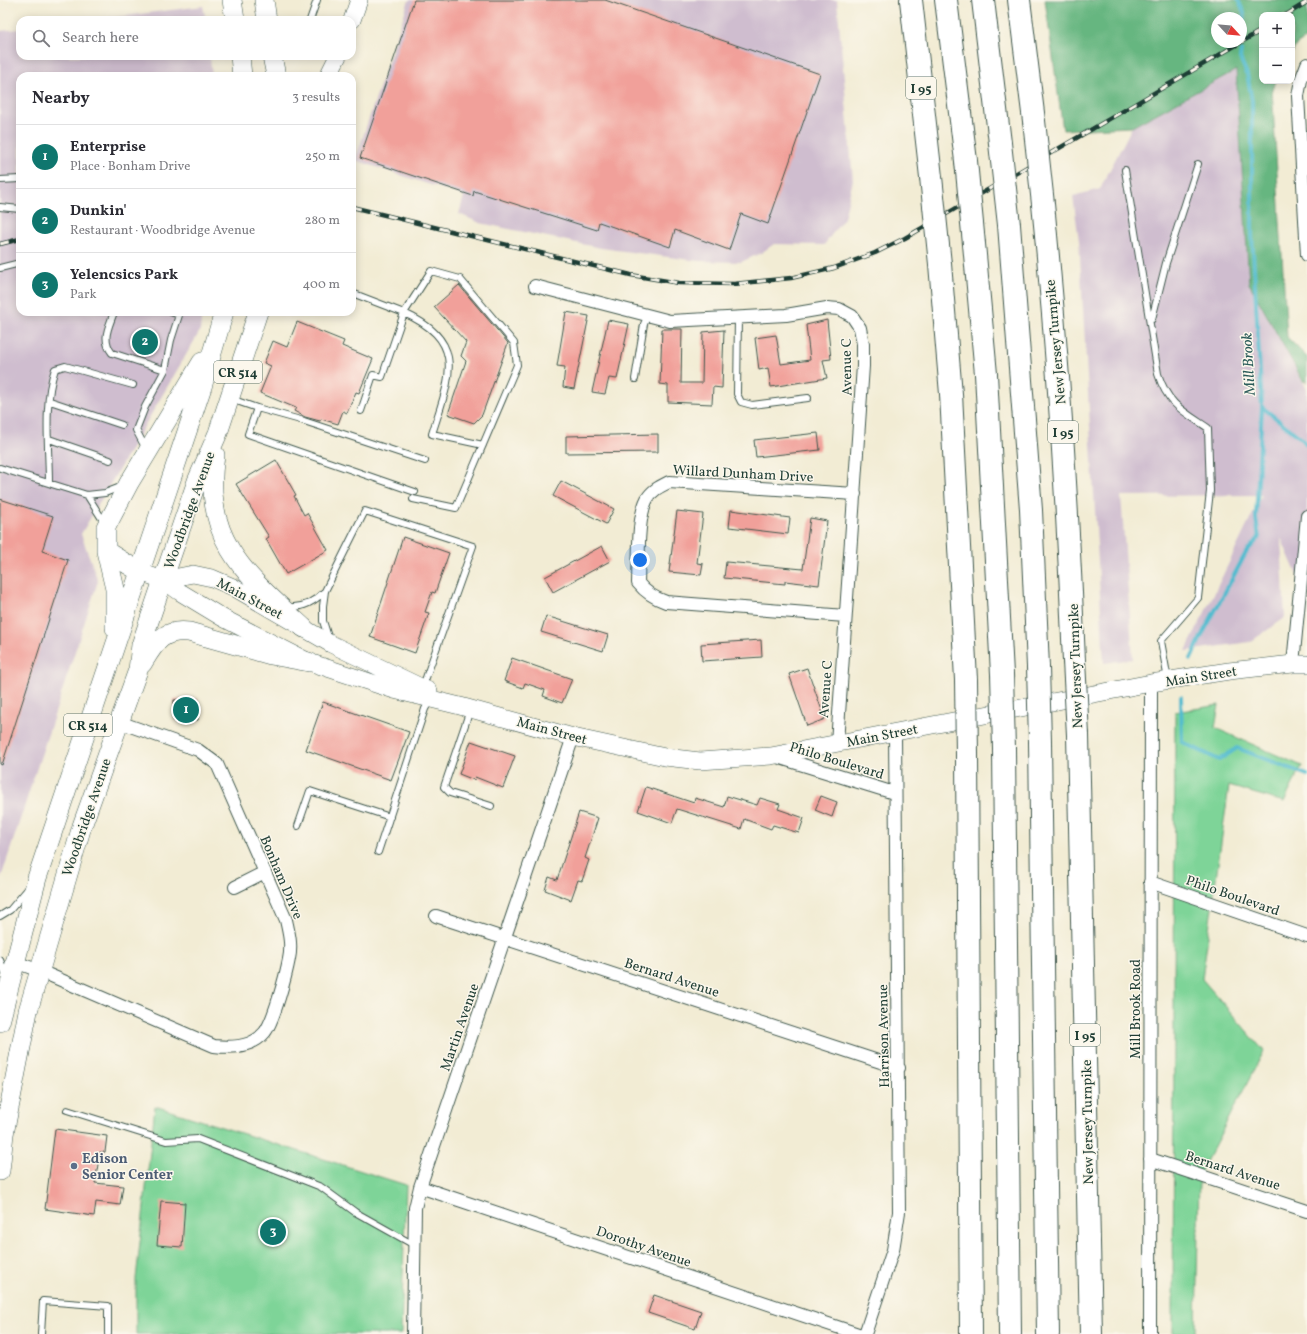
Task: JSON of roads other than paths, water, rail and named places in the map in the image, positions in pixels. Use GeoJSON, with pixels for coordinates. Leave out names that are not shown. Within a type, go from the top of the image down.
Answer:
{"type":"FeatureCollection","features":[{"type":"Feature","properties":{"kind":"highway","name":"I 95"},"geometry":{"type":"LineString","coordinates":[[910,0],[931,176],[951,394],[966,680],[971,1334]]}},
{"type":"Feature","properties":{"kind":"highway","name":"I 95"},"geometry":{"type":"LineString","coordinates":[[946,0],[966,162],[988,405],[1002,674],[1010,1334]]}},
{"type":"Feature","properties":{"kind":"highway"},"geometry":{"type":"LineString","coordinates":[[983,0],[1009,225],[1031,510],[1040,742],[1048,1334]]}},
{"type":"Feature","properties":{"kind":"highway","name":"New Jersey Turnpike"},"geometry":{"type":"LineString","coordinates":[[1019,0],[1034,121],[1057,350],[1067,502],[1078,735],[1091,1334]]}},
{"type":"Feature","properties":{"kind":"main road"},"geometry":{"type":"LineString","coordinates":[[232,0],[234,16]]}},
{"type":"Feature","properties":{"kind":"main road"},"geometry":{"type":"LineString","coordinates":[[264,0],[266,16]]}},
{"type":"Feature","properties":{"kind":"main road"},"geometry":{"type":"LineString","coordinates":[[353,16],[359,0]]}},
{"type":"Feature","properties":{"kind":"main road"},"geometry":{"type":"LineString","coordinates":[[240,60],[242,72]]}},
{"type":"Feature","properties":{"kind":"main road"},"geometry":{"type":"LineString","coordinates":[[273,60],[275,72]]}},
{"type":"Feature","properties":{"kind":"main road"},"geometry":{"type":"LineString","coordinates":[[330,72],[335,60]]}},
{"type":"Feature","properties":{"kind":"main road","name":"Woodbridge Avenue"},"geometry":{"type":"LineString","coordinates":[[0,1172],[4,1134],[28,1011],[64,884],[82,826],[138,670],[141,645],[163,580],[197,482],[218,433],[257,316]]}},
{"type":"Feature","properties":{"kind":"main road"},"geometry":{"type":"LineString","coordinates":[[114,646],[115,589],[106,551],[106,527],[129,483],[195,374],[222,319]]}},
{"type":"Feature","properties":{"kind":"main road","name":"Woodbridge Avenue"},"geometry":{"type":"LineString","coordinates":[[0,1022],[10,984],[8,961],[202,387],[222,319]]}},
{"type":"Feature","properties":{"kind":"main road"},"geometry":{"type":"LineString","coordinates":[[218,433],[212,470],[212,496],[221,532],[236,559],[254,581],[304,628]]}},
{"type":"Feature","properties":{"kind":"main road"},"geometry":{"type":"LineString","coordinates":[[106,551],[140,572]]}},
{"type":"Feature","properties":{"kind":"main road","name":"Main Street"},"geometry":{"type":"LineString","coordinates":[[140,572],[163,580],[223,618],[309,662],[394,690],[427,693]]}},
{"type":"Feature","properties":{"kind":"main road","name":"Main Street"},"geometry":{"type":"LineString","coordinates":[[163,580],[193,574],[212,578],[233,587],[331,644],[427,693],[465,707],[573,736],[665,757],[700,761],[771,756],[1160,682],[1229,671],[1300,664]]}},
{"type":"Feature","properties":{"kind":"main road"},"geometry":{"type":"LineString","coordinates":[[138,670],[154,644],[167,633],[177,631],[190,632],[271,655],[309,662]]}},
{"type":"Feature","properties":{"kind":"street"},"geometry":{"type":"LineString","coordinates":[[1307,64],[1301,80],[1298,96],[1307,255]]}},
{"type":"Feature","properties":{"kind":"street","name":"Avenue C"},"geometry":{"type":"LineString","coordinates":[[535,286],[670,320],[786,315],[827,308],[839,309],[852,316],[860,328],[863,344],[855,494],[836,743]]}},
{"type":"Feature","properties":{"kind":"street","name":"Willard Dunham Drive"},"geometry":{"type":"LineString","coordinates":[[845,616],[666,602],[658,599],[644,590],[638,583],[642,513],[648,497],[657,488],[669,482],[855,494]]}},
{"type":"Feature","properties":{"kind":"street"},"geometry":{"type":"LineString","coordinates":[[1300,664],[1307,516]]}},
{"type":"Feature","properties":{"kind":"street","name":"Mill Brook Road"},"geometry":{"type":"LineString","coordinates":[[1150,1334],[1150,882],[1160,682]]}},
{"type":"Feature","properties":{"kind":"street","name":"Bonham Drive"},"geometry":{"type":"LineString","coordinates":[[8,961],[40,971],[214,1046],[234,1048],[255,1040],[265,1032],[272,1017],[290,959],[290,936],[286,920],[217,764],[198,750],[119,722]]}},
{"type":"Feature","properties":{"kind":"street","name":"Harrison Avenue"},"geometry":{"type":"LineString","coordinates":[[865,1334],[893,1250],[899,1212],[899,1068],[894,793],[895,732]]}},
{"type":"Feature","properties":{"kind":"street","name":"Martin Avenue"},"geometry":{"type":"LineString","coordinates":[[413,1334],[415,1208],[420,1187],[506,938],[573,736]]}},
{"type":"Feature","properties":{"kind":"street","name":"Philo Boulevard"},"geometry":{"type":"LineString","coordinates":[[771,756],[894,793]]}},
{"type":"Feature","properties":{"kind":"street"},"geometry":{"type":"LineString","coordinates":[[235,888],[265,872]]}},
{"type":"Feature","properties":{"kind":"street","name":"Philo Boulevard"},"geometry":{"type":"LineString","coordinates":[[1150,882],[1307,936]]}},
{"type":"Feature","properties":{"kind":"street","name":"Bernard Avenue"},"geometry":{"type":"LineString","coordinates":[[436,916],[899,1068]]}},
{"type":"Feature","properties":{"kind":"street","name":"Bernard Avenue"},"geometry":{"type":"LineString","coordinates":[[1150,1159],[1307,1211]]}},
{"type":"Feature","properties":{"kind":"street","name":"Dorothy Avenue"},"geometry":{"type":"LineString","coordinates":[[420,1187],[858,1334]]}},
{"type":"Feature","properties":{"kind":"lane"},"geometry":{"type":"LineString","coordinates":[[311,16],[317,0]]}},
{"type":"Feature","properties":{"kind":"lane"},"geometry":{"type":"LineString","coordinates":[[1151,322],[1166,263],[1198,164]]}},
{"type":"Feature","properties":{"kind":"lane"},"geometry":{"type":"LineString","coordinates":[[1125,170],[1151,322],[1158,374],[1164,390],[1175,406],[1208,428],[1210,491],[1198,598],[1161,641],[1160,682]]}},
{"type":"Feature","properties":{"kind":"lane"},"geometry":{"type":"LineString","coordinates":[[0,180],[16,180]]}},
{"type":"Feature","properties":{"kind":"lane"},"geometry":{"type":"LineString","coordinates":[[0,207],[16,209]]}},
{"type":"Feature","properties":{"kind":"lane"},"geometry":{"type":"LineString","coordinates":[[0,268],[16,264]]}},
{"type":"Feature","properties":{"kind":"lane"},"geometry":{"type":"LineString","coordinates":[[361,411],[373,375],[382,377],[404,312],[430,271],[460,280],[514,343],[517,365],[456,508],[413,499]]}},
{"type":"Feature","properties":{"kind":"lane"},"geometry":{"type":"LineString","coordinates":[[356,294],[421,320],[441,339],[449,357],[450,369],[432,434],[483,445]]}},
{"type":"Feature","properties":{"kind":"lane"},"geometry":{"type":"LineString","coordinates":[[635,379],[644,324],[648,315]]}},
{"type":"Feature","properties":{"kind":"lane"},"geometry":{"type":"LineString","coordinates":[[112,316],[105,336],[106,346],[112,353],[165,370]]}},
{"type":"Feature","properties":{"kind":"lane"},"geometry":{"type":"LineString","coordinates":[[148,453],[136,430],[145,407],[165,370],[171,340],[179,316]]}},
{"type":"Feature","properties":{"kind":"lane"},"geometry":{"type":"LineString","coordinates":[[738,317],[737,394],[741,402],[752,405],[808,398]]}},
{"type":"Feature","properties":{"kind":"lane"},"geometry":{"type":"LineString","coordinates":[[49,483],[51,380],[55,369],[65,366],[133,385]]}},
{"type":"Feature","properties":{"kind":"lane"},"geometry":{"type":"LineString","coordinates":[[229,398],[425,461]]}},
{"type":"Feature","properties":{"kind":"lane"},"geometry":{"type":"LineString","coordinates":[[50,401],[122,425]]}},
{"type":"Feature","properties":{"kind":"lane"},"geometry":{"type":"LineString","coordinates":[[257,408],[248,434],[415,492]]}},
{"type":"Feature","properties":{"kind":"lane"},"geometry":{"type":"LineString","coordinates":[[49,439],[110,460]]}},
{"type":"Feature","properties":{"kind":"lane"},"geometry":{"type":"LineString","coordinates":[[0,468],[86,495],[105,493],[129,483]]}},
{"type":"Feature","properties":{"kind":"lane"},"geometry":{"type":"LineString","coordinates":[[86,495],[106,527]]}},
{"type":"Feature","properties":{"kind":"lane"},"geometry":{"type":"LineString","coordinates":[[279,605],[291,607],[303,606],[315,600],[325,591],[365,511],[473,546],[427,693],[425,709],[378,852]]}},
{"type":"Feature","properties":{"kind":"lane"},"geometry":{"type":"LineString","coordinates":[[325,591],[323,621],[325,631],[331,644]]}},
{"type":"Feature","properties":{"kind":"lane"},"geometry":{"type":"LineString","coordinates":[[465,707],[444,787],[450,793],[491,806]]}},
{"type":"Feature","properties":{"kind":"lane"},"geometry":{"type":"LineString","coordinates":[[298,826],[310,791],[390,816]]}},
{"type":"Feature","properties":{"kind":"lane"},"geometry":{"type":"LineString","coordinates":[[0,916],[14,906],[37,878]]}},
{"type":"Feature","properties":{"kind":"lane"},"geometry":{"type":"LineString","coordinates":[[67,1110],[166,1141],[198,1139],[321,1187],[356,1212],[414,1245]]}},
{"type":"Feature","properties":{"kind":"lane"},"geometry":{"type":"LineString","coordinates":[[41,1334],[43,1301],[108,1306],[108,1334]]}},
{"type":"Feature","properties":{"kind":"waterway","name":"Mill Brook"},"geometry":{"type":"LineString","coordinates":[[1238,0],[1244,12]]}},
{"type":"Feature","properties":{"kind":"waterway","name":"Mill Brook"},"geometry":{"type":"LineString","coordinates":[[1191,659],[1203,633],[1247,551],[1259,538],[1256,518],[1262,407],[1252,234],[1252,101],[1247,74],[1240,58],[1241,51]]}},
{"type":"Feature","properties":{"kind":"waterway"},"geometry":{"type":"LineString","coordinates":[[1262,407],[1302,439],[1307,445]]}},
{"type":"Feature","properties":{"kind":"waterway","name":"Mill Brook"},"geometry":{"type":"LineString","coordinates":[[1181,697],[1182,742],[1219,760],[1237,748],[1307,775]]}},
{"type":"Feature","properties":{"kind":"railway"},"geometry":{"type":"LineString","coordinates":[[1291,12],[1307,2]]}},
{"type":"Feature","properties":{"kind":"railway"},"geometry":{"type":"LineString","coordinates":[[356,208],[631,275],[679,283],[734,284],[791,278],[834,268],[875,253],[905,238],[1259,32]]}},
{"type":"Feature","properties":{"kind":"railway"},"geometry":{"type":"LineString","coordinates":[[0,244],[16,240]]}},
{"type":"Feature","properties":{"kind":"place","name":"Dunkin'"},"geometry":{"type":"Point","coordinates":[145,342]}},
{"type":"Feature","properties":{"kind":"place","name":"Enterprise"},"geometry":{"type":"Point","coordinates":[186,710]}},
{"type":"Feature","properties":{"kind":"place","name":"Edison Senior Center"},"geometry":{"type":"Point","coordinates":[74,1166]}},
{"type":"Feature","properties":{"kind":"place","name":"Yelencsics Park"},"geometry":{"type":"Point","coordinates":[273,1232]}}]}
